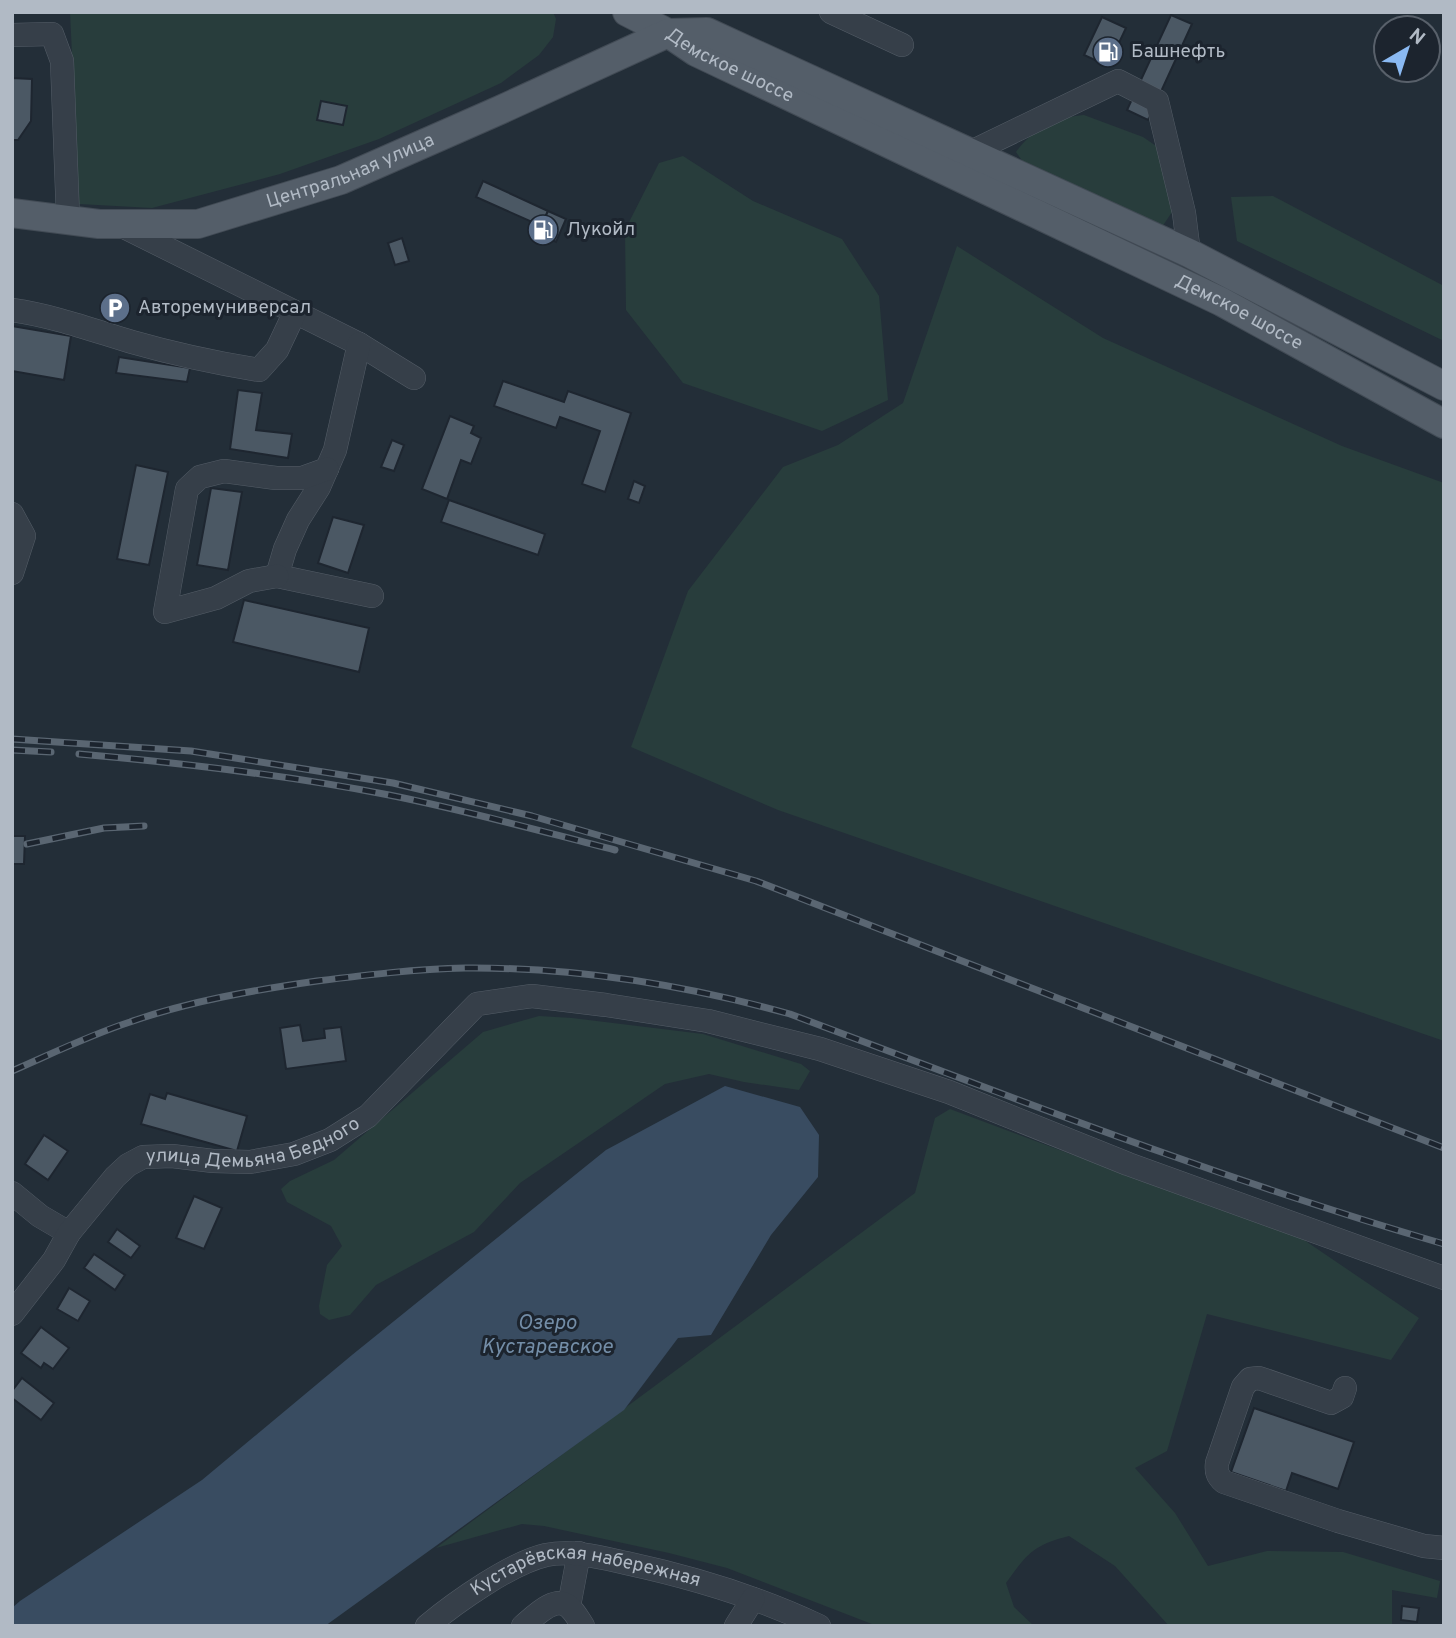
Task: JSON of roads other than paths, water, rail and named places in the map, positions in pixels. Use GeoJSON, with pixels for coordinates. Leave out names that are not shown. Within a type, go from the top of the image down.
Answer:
{"type":"FeatureCollection","features":[{"type":"Feature","properties":{"kind":"main road"},"geometry":{"type":"LineString","coordinates":[[627,12],[668,33]]}},
{"type":"Feature","properties":{"kind":"main road","name":"Демское шоссе"},"geometry":{"type":"LineString","coordinates":[[668,33],[707,32],[971,152],[1189,253],[1444,386]]}},
{"type":"Feature","properties":{"kind":"main road","name":"Демское шоссе"},"geometry":{"type":"LineString","coordinates":[[668,33],[696,52],[1222,302],[1444,424]]}},
{"type":"Feature","properties":{"kind":"main road","name":"Центральная улица"},"geometry":{"type":"LineString","coordinates":[[12,213],[99,224],[198,224],[341,180],[668,33]]}},
{"type":"Feature","properties":{"kind":"street"},"geometry":{"type":"LineString","coordinates":[[831,12],[902,45]]}},
{"type":"Feature","properties":{"kind":"street"},"geometry":{"type":"LineString","coordinates":[[12,35],[52,34],[62,61],[68,218]]}},
{"type":"Feature","properties":{"kind":"street"},"geometry":{"type":"LineString","coordinates":[[971,152],[1118,81],[1157,102],[1184,213],[1189,253]]}},
{"type":"Feature","properties":{"kind":"street"},"geometry":{"type":"LineString","coordinates":[[117,224],[359,344],[414,378]]}},
{"type":"Feature","properties":{"kind":"street"},"geometry":{"type":"LineString","coordinates":[[12,310],[75,322],[131,341],[216,363],[258,370],[277,350],[295,312]]}},
{"type":"Feature","properties":{"kind":"street"},"geometry":{"type":"LineString","coordinates":[[277,576],[298,520],[319,487],[335,450],[359,344]]}},
{"type":"Feature","properties":{"kind":"street"},"geometry":{"type":"LineString","coordinates":[[327,469],[302,478],[276,478],[224,471],[200,477],[187,489],[165,611],[215,598],[248,581],[277,576],[372,596]]}},
{"type":"Feature","properties":{"kind":"street"},"geometry":{"type":"LineString","coordinates":[[12,514],[24,536],[12,573]]}},
{"type":"Feature","properties":{"kind":"street","name":"улица Демьяна Бедного"},"geometry":{"type":"LineString","coordinates":[[12,1314],[54,1260],[69,1233],[128,1164],[143,1157],[172,1156],[250,1162],[293,1154],[330,1140],[368,1116],[477,1004],[531,996],[606,1004],[708,1021],[820,1049],[949,1092],[1128,1164],[1406,1264]]}},
{"type":"Feature","properties":{"kind":"street"},"geometry":{"type":"LineString","coordinates":[[12,1193],[40,1216],[69,1233]]}},
{"type":"Feature","properties":{"kind":"street"},"geometry":{"type":"LineString","coordinates":[[1406,1264],[1444,1278]]}},
{"type":"Feature","properties":{"kind":"street"},"geometry":{"type":"LineString","coordinates":[[1406,1264],[1444,1284]]}},
{"type":"Feature","properties":{"kind":"street"},"geometry":{"type":"LineString","coordinates":[[1406,1264],[1444,1294]]}},
{"type":"Feature","properties":{"kind":"street"},"geometry":{"type":"LineString","coordinates":[[1345,1388],[1342,1397],[1331,1403],[1259,1378],[1250,1379],[1243,1387],[1217,1462],[1220,1478],[1224,1482],[1338,1521],[1424,1546],[1444,1548]]}},
{"type":"Feature","properties":{"kind":"street"},"geometry":{"type":"LineString","coordinates":[[579,1553],[569,1606],[583,1626]]}},
{"type":"Feature","properties":{"kind":"street","name":"Кустарёвская набережная"},"geometry":{"type":"LineString","coordinates":[[427,1626],[461,1601],[526,1562],[547,1555],[579,1553],[668,1572],[753,1600],[819,1626]]}},
{"type":"Feature","properties":{"kind":"street"},"geometry":{"type":"LineString","coordinates":[[736,1626],[753,1600]]}},
{"type":"Feature","properties":{"kind":"street"},"geometry":{"type":"LineString","coordinates":[[523,1626],[554,1604],[569,1606]]}},
{"type":"Feature","properties":{"kind":"water","name":"Озеро Кустаревское"},"geometry":{"type":"Polygon","coordinates":[[[725,1086],[800,1107],[819,1135],[818,1177],[771,1235],[711,1335],[678,1338],[624,1410],[325,1626],[12,1626],[12,1608],[20,1601],[202,1480],[606,1150],[725,1086]]]}},
{"type":"Feature","properties":{"kind":"railway"},"geometry":{"type":"LineString","coordinates":[[12,739],[191,751],[393,783],[532,816],[756,881],[1444,1148]]}},
{"type":"Feature","properties":{"kind":"railway"},"geometry":{"type":"LineString","coordinates":[[12,750],[51,752]]}},
{"type":"Feature","properties":{"kind":"railway"},"geometry":{"type":"LineString","coordinates":[[79,754],[312,781],[446,807],[615,850]]}},
{"type":"Feature","properties":{"kind":"railway"},"geometry":{"type":"LineString","coordinates":[[27,844],[104,828],[144,826]]}},
{"type":"Feature","properties":{"kind":"railway"},"geometry":{"type":"LineString","coordinates":[[12,1071],[100,1033],[153,1015],[199,1002],[270,988],[409,971],[465,968],[588,974],[670,986],[790,1014],[1196,1164],[1444,1244]]}},
{"type":"Feature","properties":{"kind":"place","name":"Башнефть"},"geometry":{"type":"Point","coordinates":[1108,52]}},
{"type":"Feature","properties":{"kind":"place","name":"Лукойл"},"geometry":{"type":"Point","coordinates":[543,230]}},
{"type":"Feature","properties":{"kind":"place","name":"Авторемуниверсал"},"geometry":{"type":"Point","coordinates":[115,308]}}]}
